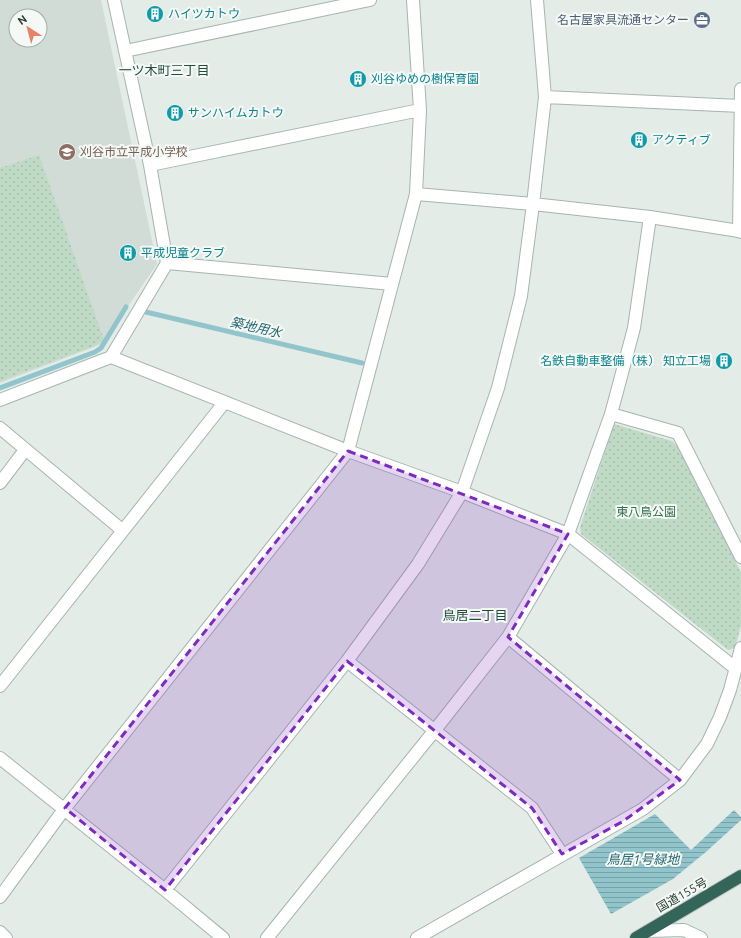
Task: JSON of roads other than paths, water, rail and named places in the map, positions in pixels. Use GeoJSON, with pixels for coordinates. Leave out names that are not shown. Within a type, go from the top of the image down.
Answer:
{"type":"FeatureCollection","features":[{"type":"Feature","properties":{"kind":"highway","name":"国道155号"},"geometry":{"type":"LineString","coordinates":[[636,938],[741,876]]}},
{"type":"Feature","properties":{"kind":"street"},"geometry":{"type":"LineString","coordinates":[[0,400],[111,357],[167,263],[150,165],[114,0]]}},
{"type":"Feature","properties":{"kind":"street"},"geometry":{"type":"LineString","coordinates":[[125,51],[370,0]]}},
{"type":"Feature","properties":{"kind":"street"},"geometry":{"type":"LineString","coordinates":[[0,897],[64,808],[348,450],[416,194],[420,110],[413,0]]}},
{"type":"Feature","properties":{"kind":"street"},"geometry":{"type":"LineString","coordinates":[[165,890],[347,661],[418,564],[462,492],[498,388],[521,296],[545,97],[537,0]]}},
{"type":"Feature","properties":{"kind":"street"},"geometry":{"type":"LineString","coordinates":[[416,194],[533,204],[650,217],[740,231],[741,89]]}},
{"type":"Feature","properties":{"kind":"street"},"geometry":{"type":"LineString","coordinates":[[545,97],[741,106]]}},
{"type":"Feature","properties":{"kind":"street"},"geometry":{"type":"LineString","coordinates":[[150,165],[420,110]]}},
{"type":"Feature","properties":{"kind":"street"},"geometry":{"type":"LineString","coordinates":[[267,938],[508,637],[568,534],[611,414],[634,328],[650,217]]}},
{"type":"Feature","properties":{"kind":"street"},"geometry":{"type":"LineString","coordinates":[[167,263],[392,284]]}},
{"type":"Feature","properties":{"kind":"street"},"geometry":{"type":"LineString","coordinates":[[111,357],[568,534],[735,668]]}},
{"type":"Feature","properties":{"kind":"street"},"geometry":{"type":"LineString","coordinates":[[0,686],[224,402]]}},
{"type":"Feature","properties":{"kind":"street"},"geometry":{"type":"LineString","coordinates":[[611,414],[678,434],[741,557]]}},
{"type":"Feature","properties":{"kind":"street"},"geometry":{"type":"LineString","coordinates":[[0,428],[122,530]]}},
{"type":"Feature","properties":{"kind":"street"},"geometry":{"type":"LineString","coordinates":[[0,483],[25,450]]}},
{"type":"Feature","properties":{"kind":"street"},"geometry":{"type":"LineString","coordinates":[[508,637],[680,780]]}},
{"type":"Feature","properties":{"kind":"street"},"geometry":{"type":"LineString","coordinates":[[417,938],[562,854],[643,810],[680,780],[707,744],[720,717],[730,690],[741,648]]}},
{"type":"Feature","properties":{"kind":"street"},"geometry":{"type":"LineString","coordinates":[[347,661],[532,808],[562,854]]}},
{"type":"Feature","properties":{"kind":"street"},"geometry":{"type":"LineString","coordinates":[[0,758],[64,808],[223,938]]}},
{"type":"Feature","properties":{"kind":"street"},"geometry":{"type":"LineString","coordinates":[[648,931],[684,930],[701,938]]}},
{"type":"Feature","properties":{"kind":"street"},"geometry":{"type":"LineString","coordinates":[[0,932],[6,938]]}},
{"type":"Feature","properties":{"kind":"water","name":"鳥居1号緑地"},"geometry":{"type":"Polygon","coordinates":[[[734,810],[741,817],[741,820],[707,851],[673,879],[611,914],[579,858],[655,814],[691,850],[734,810]]]}},
{"type":"Feature","properties":{"kind":"waterway","name":"築地用水"},"geometry":{"type":"LineString","coordinates":[[0,388],[95,352],[101,348],[126,307]]}},
{"type":"Feature","properties":{"kind":"waterway","name":"築地用水"},"geometry":{"type":"LineString","coordinates":[[146,312],[362,363]]}},
{"type":"Feature","properties":{"kind":"place","name":"ハイツカトウ"},"geometry":{"type":"Point","coordinates":[155,14]}},
{"type":"Feature","properties":{"kind":"place","name":"名古屋家具流通センター"},"geometry":{"type":"Point","coordinates":[702,20]}},
{"type":"Feature","properties":{"kind":"place","name":"刈谷ゆめの樹保育園"},"geometry":{"type":"Point","coordinates":[358,79]}},
{"type":"Feature","properties":{"kind":"place","name":"サンハイムカトウ"},"geometry":{"type":"Point","coordinates":[175,113]}},
{"type":"Feature","properties":{"kind":"place","name":"アクティブ"},"geometry":{"type":"Point","coordinates":[639,140]}},
{"type":"Feature","properties":{"kind":"place","name":"刈谷市立平成小学校"},"geometry":{"type":"Point","coordinates":[67,152]}},
{"type":"Feature","properties":{"kind":"place","name":"平成児童クラブ"},"geometry":{"type":"Point","coordinates":[128,253]}},
{"type":"Feature","properties":{"kind":"place","name":"名鉄自動車整備（株） 知立工場"},"geometry":{"type":"Point","coordinates":[724,361]}},
{"type":"Feature","properties":{"kind":"district","name":"一ツ木町三丁目"},"geometry":{"type":"Point","coordinates":[164,70]}},
{"type":"Feature","properties":{"kind":"district","name":"鳥居二丁目"},"geometry":{"type":"Point","coordinates":[475,615]}},
{"type":"Feature","properties":{"kind":"park label","name":"東八鳥公園"},"geometry":{"type":"Point","coordinates":[646,512]}}]}
